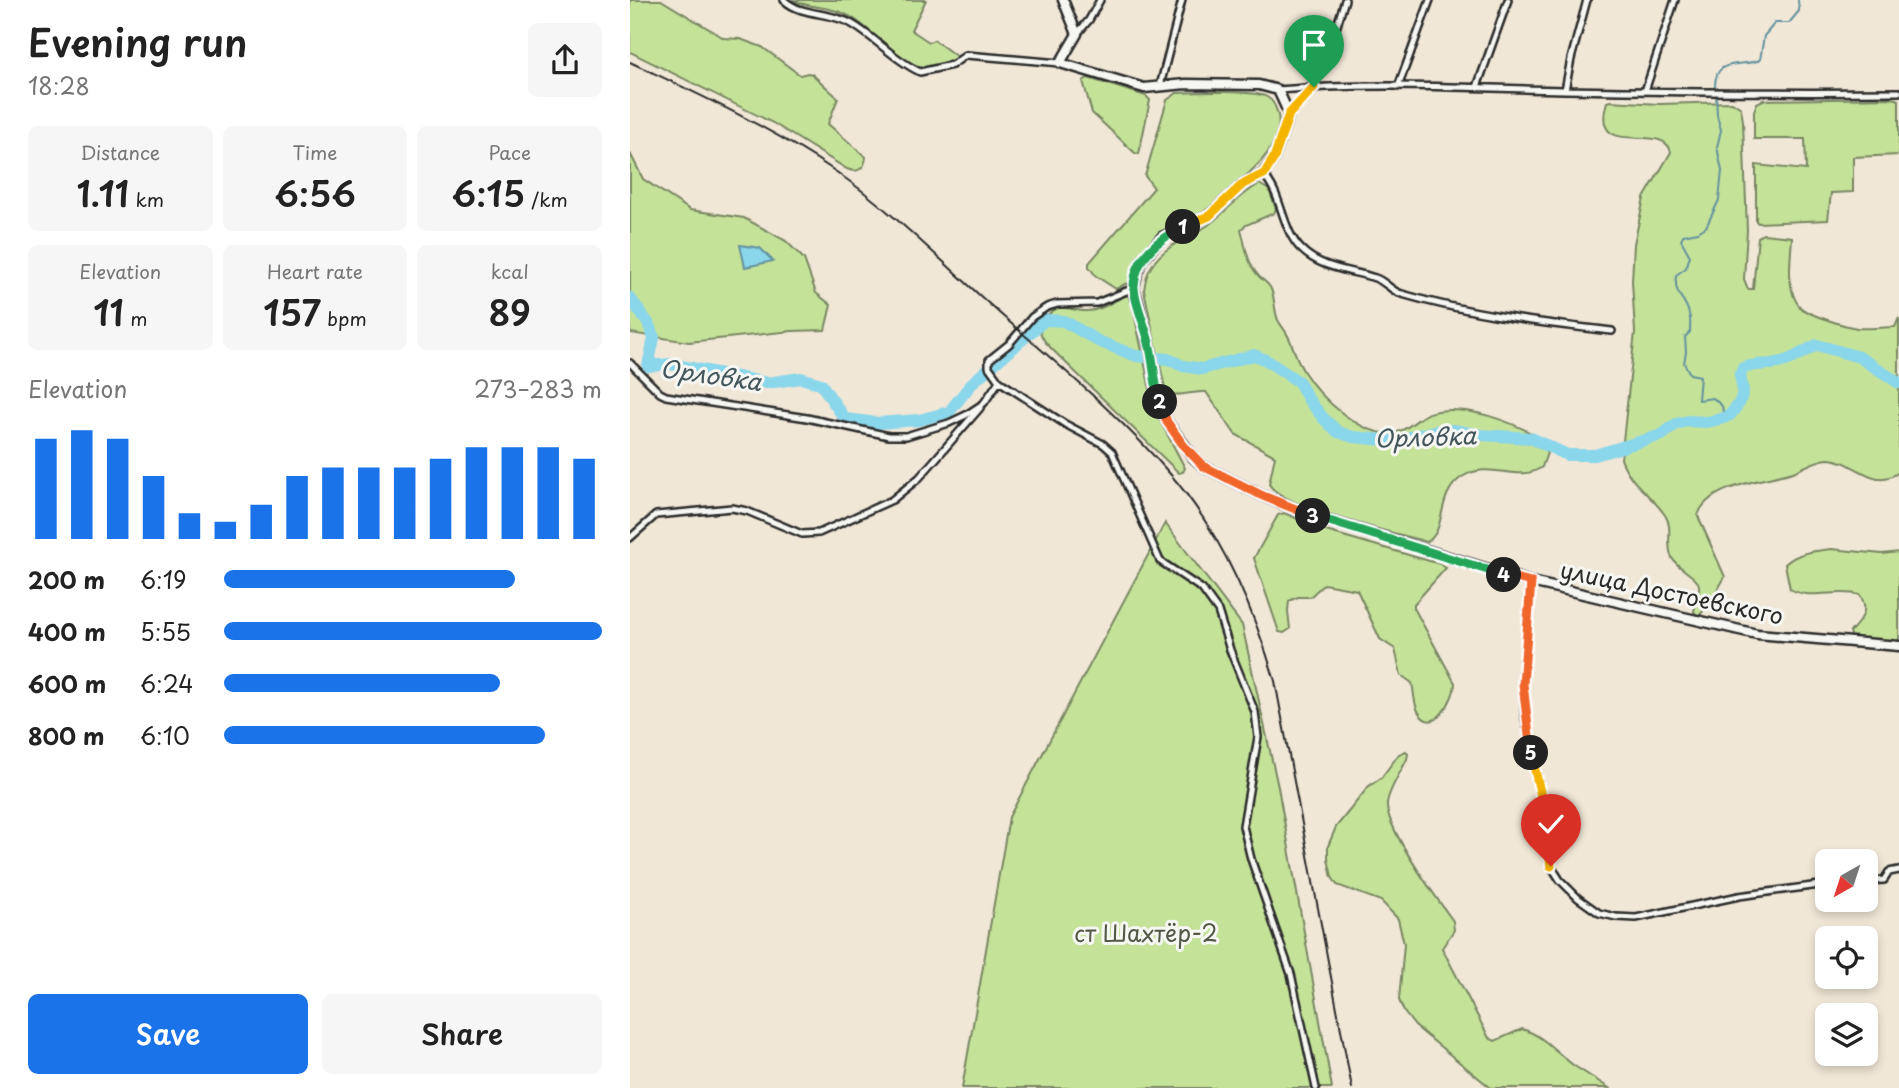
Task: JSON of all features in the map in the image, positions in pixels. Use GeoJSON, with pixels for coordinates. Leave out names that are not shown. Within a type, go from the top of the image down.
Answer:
{"type":"FeatureCollection","features":[{"type":"Feature","properties":{"kind":"main road"},"geometry":{"type":"LineString","coordinates":[[1063,0],[1077,34],[1060,63],[1144,88],[1259,85],[1278,90],[1289,114],[1274,158],[1264,174],[1243,184],[1209,216],[1162,237],[1142,261],[1134,288]]}},
{"type":"Feature","properties":{"kind":"main road","name":"улица Достоевского"},"geometry":{"type":"LineString","coordinates":[[1134,288],[1151,352],[1158,398],[1167,422],[1203,466],[1263,496],[1304,513],[1531,582],[1757,634],[1899,646]]}},
{"type":"Feature","properties":{"kind":"street"},"geometry":{"type":"LineString","coordinates":[[784,0],[799,9],[822,13],[852,24],[897,59],[920,72],[952,65],[966,55],[1060,63]]}},
{"type":"Feature","properties":{"kind":"street"},"geometry":{"type":"LineString","coordinates":[[1077,34],[1100,0]]}},
{"type":"Feature","properties":{"kind":"street"},"geometry":{"type":"LineString","coordinates":[[1160,86],[1182,0]]}},
{"type":"Feature","properties":{"kind":"street"},"geometry":{"type":"LineString","coordinates":[[1289,114],[1314,87],[1323,69],[1345,0]]}},
{"type":"Feature","properties":{"kind":"street"},"geometry":{"type":"LineString","coordinates":[[1398,87],[1430,0]]}},
{"type":"Feature","properties":{"kind":"street"},"geometry":{"type":"LineString","coordinates":[[1477,87],[1508,0]]}},
{"type":"Feature","properties":{"kind":"street"},"geometry":{"type":"LineString","coordinates":[[1565,90],[1587,0]]}},
{"type":"Feature","properties":{"kind":"street"},"geometry":{"type":"LineString","coordinates":[[1645,91],[1675,0]]}},
{"type":"Feature","properties":{"kind":"street"},"geometry":{"type":"LineString","coordinates":[[1278,90],[1314,87],[1477,87],[1899,92]]}},
{"type":"Feature","properties":{"kind":"street"},"geometry":{"type":"LineString","coordinates":[[1264,174],[1274,189],[1294,242],[1304,252],[1335,269],[1375,278],[1399,294],[1421,298],[1451,309],[1612,331]]}},
{"type":"Feature","properties":{"kind":"street"},"geometry":{"type":"LineString","coordinates":[[1134,288],[1097,303],[1057,304],[1047,307],[1023,325],[1009,344],[989,360],[990,370],[999,381],[1112,452],[1160,561],[1202,589],[1218,611],[1258,722],[1256,762],[1243,826],[1251,859],[1292,974],[1316,1088]]}},
{"type":"Feature","properties":{"kind":"street"},"geometry":{"type":"LineString","coordinates":[[630,363],[666,396],[807,418],[889,436],[906,436],[949,423],[984,403]]}},
{"type":"Feature","properties":{"kind":"street"},"geometry":{"type":"LineString","coordinates":[[630,538],[656,515],[732,508],[747,511],[802,534],[819,533],[892,500],[919,478],[946,450],[999,381]]}},
{"type":"Feature","properties":{"kind":"street"},"geometry":{"type":"LineString","coordinates":[[1531,582],[1523,684],[1525,718],[1541,796],[1551,866],[1559,880],[1578,898],[1600,913],[1636,918],[1739,896],[1815,886]]}},
{"type":"Feature","properties":{"kind":"street"},"geometry":{"type":"LineString","coordinates":[[1878,880],[1884,880],[1889,872],[1899,870]]}},
{"type":"Feature","properties":{"kind":"green space"},"geometry":{"type":"Polygon","coordinates":[[[630,0],[661,0],[724,38],[740,39],[762,47],[800,75],[812,74],[838,98],[828,124],[866,157],[862,167],[854,171],[847,169],[773,123],[630,52],[630,0]]]}},
{"type":"Feature","properties":{"kind":"green space"},"geometry":{"type":"Polygon","coordinates":[[[792,0],[926,0],[911,30],[929,42],[934,40],[956,56],[957,61],[936,67],[911,63],[899,57],[845,14],[792,0]]]}},
{"type":"Feature","properties":{"kind":"green space"},"geometry":{"type":"Polygon","coordinates":[[[1088,78],[1146,96],[1150,100],[1139,154],[1092,113],[1083,81],[1088,78]]]}},
{"type":"Feature","properties":{"kind":"green space"},"geometry":{"type":"Polygon","coordinates":[[[1238,92],[1267,97],[1278,115],[1276,138],[1255,168],[1213,205],[1160,233],[1141,255],[1129,282],[1116,289],[1096,276],[1089,263],[1154,188],[1145,176],[1167,100],[1177,93],[1238,92]]]}},
{"type":"Feature","properties":{"kind":"green space"},"geometry":{"type":"Polygon","coordinates":[[[1763,100],[1899,100],[1899,155],[1853,157],[1853,192],[1831,193],[1828,220],[1756,221],[1756,165],[1806,170],[1805,139],[1754,139],[1754,111],[1757,103],[1763,100]]]}},
{"type":"Feature","properties":{"kind":"green space"},"geometry":{"type":"Polygon","coordinates":[[[1607,102],[1659,104],[1732,102],[1741,108],[1747,230],[1744,279],[1748,289],[1753,289],[1758,237],[1763,234],[1792,237],[1792,292],[1800,307],[1818,317],[1857,328],[1895,327],[1899,318],[1899,472],[1880,478],[1847,464],[1824,459],[1793,472],[1739,485],[1713,497],[1703,506],[1698,516],[1725,577],[1699,616],[1694,612],[1699,585],[1672,558],[1668,520],[1630,476],[1621,459],[1635,332],[1632,281],[1634,244],[1644,198],[1671,152],[1666,143],[1656,139],[1617,136],[1608,131],[1604,120],[1607,102]]]}},
{"type":"Feature","properties":{"kind":"green space"},"geometry":{"type":"Polygon","coordinates":[[[630,153],[643,179],[690,210],[744,218],[786,241],[804,259],[816,293],[831,305],[825,330],[689,342],[630,333],[630,153]]]}},
{"type":"Feature","properties":{"kind":"green space"},"geometry":{"type":"Polygon","coordinates":[[[1259,184],[1269,190],[1276,209],[1274,213],[1241,229],[1249,258],[1257,274],[1271,289],[1278,320],[1288,335],[1302,368],[1330,403],[1354,422],[1380,432],[1392,433],[1407,428],[1429,413],[1443,410],[1490,416],[1520,427],[1546,441],[1548,450],[1542,467],[1524,473],[1483,470],[1462,477],[1448,493],[1438,529],[1427,542],[1316,511],[1278,493],[1269,484],[1275,456],[1235,434],[1206,392],[1175,395],[1166,393],[1144,290],[1148,273],[1164,252],[1207,226],[1259,184]]]}},
{"type":"Feature","properties":{"kind":"green space"},"geometry":{"type":"Polygon","coordinates":[[[1127,294],[1132,303],[1154,409],[1185,468],[1183,472],[1179,473],[1050,348],[1040,332],[1043,320],[1056,309],[1091,311],[1127,294]]]}},
{"type":"Feature","properties":{"kind":"green space"},"geometry":{"type":"Polygon","coordinates":[[[1284,513],[1326,531],[1446,568],[1414,604],[1455,683],[1447,706],[1436,719],[1430,721],[1418,711],[1412,683],[1401,675],[1395,649],[1380,639],[1357,590],[1324,584],[1310,597],[1298,597],[1289,601],[1290,629],[1284,633],[1279,632],[1254,558],[1278,515],[1284,513]]]}},
{"type":"Feature","properties":{"kind":"green space","name":"ст Шахтёр-2"},"geometry":{"type":"Polygon","coordinates":[[[1165,523],[1242,625],[1278,787],[1332,1088],[962,1088],[1009,817],[1165,523]]]}},
{"type":"Feature","properties":{"kind":"green space"},"geometry":{"type":"Polygon","coordinates":[[[1831,549],[1882,554],[1899,552],[1899,642],[1852,638],[1850,632],[1864,611],[1860,595],[1807,594],[1790,589],[1785,564],[1812,551],[1831,549]]]}},
{"type":"Feature","properties":{"kind":"green space"},"geometry":{"type":"Polygon","coordinates":[[[1406,751],[1407,759],[1388,798],[1388,814],[1413,863],[1453,921],[1454,930],[1442,948],[1489,1038],[1495,1041],[1522,1029],[1530,1032],[1609,1088],[1491,1088],[1415,1026],[1404,1012],[1399,1000],[1404,944],[1398,919],[1381,901],[1337,885],[1332,877],[1328,846],[1336,827],[1369,786],[1381,778],[1399,754],[1406,751]]]}},
{"type":"Feature","properties":{"kind":"water"},"geometry":{"type":"Polygon","coordinates":[[[740,245],[760,248],[773,261],[745,267],[740,245]]]}},
{"type":"Feature","properties":{"kind":"waterway"},"geometry":{"type":"LineString","coordinates":[[1715,88],[1716,78],[1724,67],[1760,60],[1764,36],[1775,23],[1789,23],[1799,11],[1798,0]]}},
{"type":"Feature","properties":{"kind":"waterway"},"geometry":{"type":"LineString","coordinates":[[1716,94],[1721,130],[1717,147],[1722,171],[1719,200],[1706,227],[1683,235],[1681,240],[1690,256],[1686,268],[1676,275],[1676,283],[1690,318],[1690,332],[1685,337],[1684,363],[1690,374],[1700,376],[1698,400],[1713,398],[1722,406],[1724,418]]}},
{"type":"Feature","properties":{"kind":"waterway","name":"Орловка"},"geometry":{"type":"LineString","coordinates":[[630,298],[648,323],[654,338],[648,366],[671,364],[767,383],[801,378],[821,384],[845,419],[878,423],[919,420],[949,412],[973,382],[1045,320],[1064,321],[1098,341],[1136,356],[1168,359],[1183,366],[1202,369],[1254,355],[1299,382],[1324,419],[1338,432],[1353,437],[1395,441],[1434,431],[1453,430],[1481,435],[1531,438],[1567,455],[1595,455],[1662,435],[1676,424],[1724,418],[1730,415],[1740,402],[1743,391],[1740,375],[1743,368],[1787,361],[1817,345],[1859,357],[1899,383]]}},
{"type":"Feature","properties":{"kind":"railway"},"geometry":{"type":"LineString","coordinates":[[630,62],[760,126],[857,187],[901,223],[1112,414],[1171,475],[1206,522],[1246,599],[1275,681],[1352,1088]]}},
{"type":"Feature","properties":{"kind":"route"},"geometry":{"type":"LineString","coordinates":[[1314,87],[1289,114],[1274,158],[1264,174],[1243,184],[1209,216],[1162,237],[1142,261],[1134,288],[1151,352],[1158,398],[1167,422],[1194,458],[1203,466],[1263,496],[1304,513],[1531,582],[1523,684],[1525,718],[1541,796],[1551,866]]}}]}
